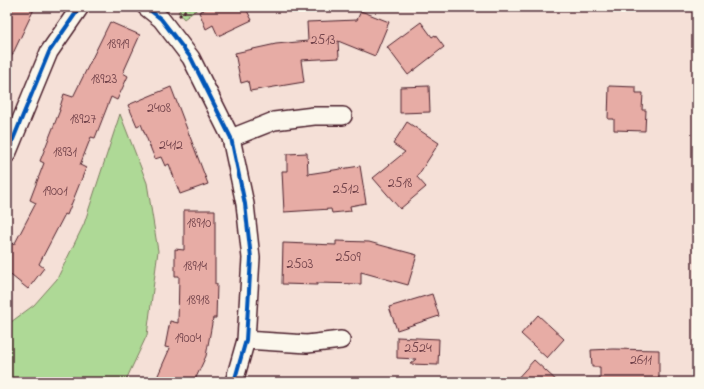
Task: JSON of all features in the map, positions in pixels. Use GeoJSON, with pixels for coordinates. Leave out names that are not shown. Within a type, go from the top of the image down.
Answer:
{"type":"FeatureCollection","features":[{"type":"Feature","properties":{"kind":"street"},"geometry":{"type":"LineString","coordinates":[[7,154],[49,52],[80,7]]}},
{"type":"Feature","properties":{"kind":"street"},"geometry":{"type":"LineString","coordinates":[[146,7],[161,19],[191,58],[230,138],[245,204],[250,258],[246,340],[234,382]]}},
{"type":"Feature","properties":{"kind":"street"},"geometry":{"type":"LineString","coordinates":[[230,138],[274,121],[314,116],[342,116]]}},
{"type":"Feature","properties":{"kind":"street"},"geometry":{"type":"LineString","coordinates":[[246,340],[307,344],[341,340]]}},
{"type":"Feature","properties":{"kind":"green space"},"geometry":{"type":"Polygon","coordinates":[[[183,7],[200,7],[184,19],[178,12],[183,7]]]}},
{"type":"Feature","properties":{"kind":"green space"},"geometry":{"type":"Polygon","coordinates":[[[120,114],[147,183],[158,251],[147,335],[125,382],[7,382],[7,325],[34,305],[57,279],[84,224],[120,114]]]}},
{"type":"Feature","properties":{"kind":"building"},"geometry":{"type":"Polygon","coordinates":[[[7,7],[35,7],[7,66],[7,7]]]}},
{"type":"Feature","properties":{"kind":"building"},"geometry":{"type":"Polygon","coordinates":[[[210,7],[245,7],[252,20],[218,36],[213,25],[206,29],[199,12],[210,7]]]}},
{"type":"Feature","properties":{"kind":"building"},"geometry":{"type":"Polygon","coordinates":[[[361,11],[389,22],[375,56],[338,41],[339,58],[301,60],[304,82],[250,91],[248,81],[241,83],[235,53],[276,44],[308,41],[307,22],[357,20],[361,11]]]}},
{"type":"Feature","properties":{"kind":"building"},"geometry":{"type":"Polygon","coordinates":[[[110,22],[140,35],[123,73],[128,76],[117,100],[111,97],[95,138],[91,137],[80,165],[86,168],[67,215],[65,214],[39,264],[44,268],[28,289],[7,272],[7,239],[14,245],[36,203],[30,200],[44,163],[40,161],[60,110],[64,94],[73,97],[110,22]]]}},
{"type":"Feature","properties":{"kind":"building"},"geometry":{"type":"Polygon","coordinates":[[[421,22],[432,37],[435,35],[444,47],[408,75],[387,47],[421,22]]]}},
{"type":"Feature","properties":{"kind":"building"},"geometry":{"type":"Polygon","coordinates":[[[429,86],[430,112],[400,113],[400,87],[429,86]]]}},
{"type":"Feature","properties":{"kind":"building"},"geometry":{"type":"Polygon","coordinates":[[[609,86],[636,87],[636,93],[643,93],[642,110],[646,110],[645,131],[614,130],[614,119],[608,119],[609,86]]]}},
{"type":"Feature","properties":{"kind":"building"},"geometry":{"type":"Polygon","coordinates":[[[171,87],[208,184],[180,194],[169,164],[165,166],[161,157],[155,159],[141,124],[137,126],[128,105],[171,87]]]}},
{"type":"Feature","properties":{"kind":"building"},"geometry":{"type":"Polygon","coordinates":[[[407,122],[439,143],[417,177],[426,187],[400,209],[373,178],[405,152],[393,144],[407,122]]]}},
{"type":"Feature","properties":{"kind":"building"},"geometry":{"type":"Polygon","coordinates":[[[307,153],[308,174],[360,166],[366,203],[350,206],[351,211],[332,213],[331,209],[284,212],[282,171],[287,171],[287,154],[307,153]]]}},
{"type":"Feature","properties":{"kind":"building"},"geometry":{"type":"Polygon","coordinates":[[[184,210],[215,210],[215,284],[217,284],[216,318],[213,318],[206,356],[194,382],[155,382],[170,348],[165,347],[170,321],[178,323],[179,276],[175,276],[175,249],[184,250],[184,210]]]}},
{"type":"Feature","properties":{"kind":"building"},"geometry":{"type":"Polygon","coordinates":[[[336,241],[369,242],[417,255],[408,285],[361,272],[361,284],[282,284],[283,243],[336,245],[336,241]]]}},
{"type":"Feature","properties":{"kind":"building"},"geometry":{"type":"Polygon","coordinates":[[[432,294],[439,316],[397,330],[389,307],[432,294]]]}},
{"type":"Feature","properties":{"kind":"building"},"geometry":{"type":"Polygon","coordinates":[[[538,315],[564,339],[547,358],[521,334],[538,315]]]}},
{"type":"Feature","properties":{"kind":"building"},"geometry":{"type":"Polygon","coordinates":[[[397,337],[439,339],[438,365],[410,364],[416,359],[397,358],[397,337]]]}},
{"type":"Feature","properties":{"kind":"building"},"geometry":{"type":"Polygon","coordinates":[[[591,350],[659,350],[659,382],[600,382],[600,367],[592,367],[591,350]]]}},
{"type":"Feature","properties":{"kind":"building"},"geometry":{"type":"Polygon","coordinates":[[[534,360],[558,382],[514,382],[534,360]]]}},
{"type":"Feature","properties":{"kind":"cycle path"},"geometry":{"type":"LineString","coordinates":[[7,154],[49,52],[80,7]]}},
{"type":"Feature","properties":{"kind":"cycle path"},"geometry":{"type":"LineString","coordinates":[[146,7],[161,19],[191,58],[231,138],[245,204],[251,258],[246,340],[234,382]]}}]}
